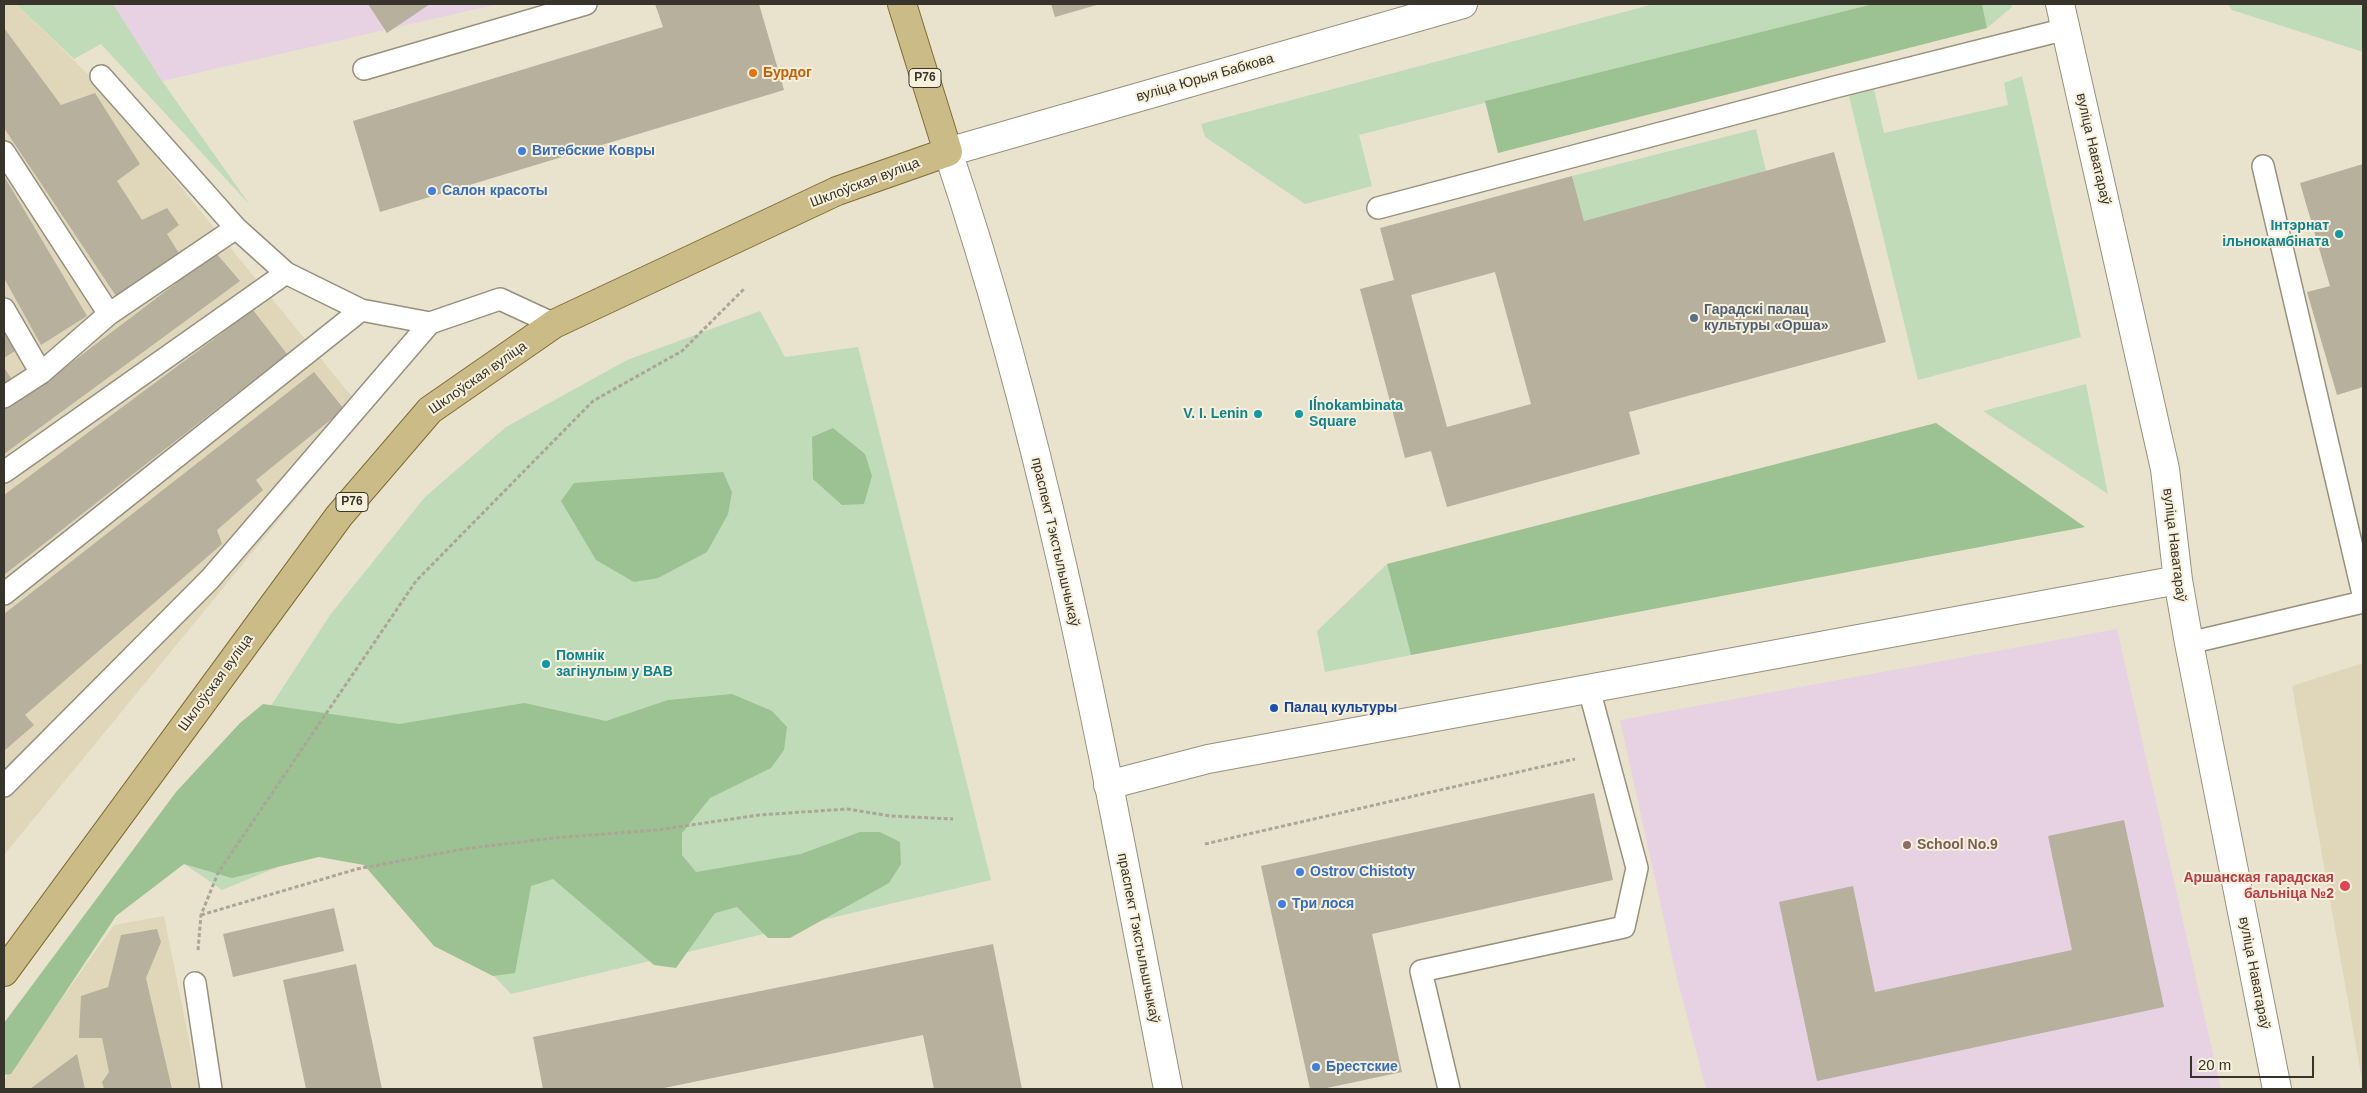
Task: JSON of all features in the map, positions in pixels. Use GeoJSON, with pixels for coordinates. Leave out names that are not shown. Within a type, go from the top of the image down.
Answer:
{"type":"FeatureCollection","features":[{"type":"Feature","properties":{"kind":"main road","name":"праспект Тэкстыльшчыкаў"},"geometry":{"type":"LineString","coordinates":[[902,4],[948,152]]}},
{"type":"Feature","properties":{"kind":"main road","name":"Шклоўская вуліца"},"geometry":{"type":"LineString","coordinates":[[4,972],[345,509],[430,410],[554,324],[837,191],[948,152]]}},
{"type":"Feature","properties":{"kind":"street","name":"вуліца Юрыя Бабкова"},"geometry":{"type":"LineString","coordinates":[[948,152],[1463,4]]}},
{"type":"Feature","properties":{"kind":"street","name":"вуліца Наватараў"},"geometry":{"type":"LineString","coordinates":[[2063,17],[2165,469],[2178,580],[2188,643],[2277,1089]]}},
{"type":"Feature","properties":{"kind":"street","name":"праспект Тэкстыльшчыкаў"},"geometry":{"type":"LineString","coordinates":[[948,152],[974,228],[1014,372],[1059,552],[1108,785],[1168,1089]]}},
{"type":"Feature","properties":{"kind":"street"},"geometry":{"type":"LineString","coordinates":[[1108,785],[1208,759],[2178,580]]}},
{"type":"Feature","properties":{"kind":"lane"},"geometry":{"type":"LineString","coordinates":[[364,69],[586,4]]}},
{"type":"Feature","properties":{"kind":"lane"},"geometry":{"type":"LineString","coordinates":[[1378,208],[1835,87],[2063,17]]}},
{"type":"Feature","properties":{"kind":"lane"},"geometry":{"type":"LineString","coordinates":[[101,76],[236,228],[286,273],[361,310],[430,323],[500,299],[554,324]]}},
{"type":"Feature","properties":{"kind":"lane"},"geometry":{"type":"LineString","coordinates":[[4,152],[109,314]]}},
{"type":"Feature","properties":{"kind":"lane"},"geometry":{"type":"LineString","coordinates":[[2263,166],[2363,594]]}},
{"type":"Feature","properties":{"kind":"lane"},"geometry":{"type":"LineString","coordinates":[[4,397],[41,373],[109,314],[236,228]]}},
{"type":"Feature","properties":{"kind":"lane"},"geometry":{"type":"LineString","coordinates":[[4,472],[286,273]]}},
{"type":"Feature","properties":{"kind":"lane"},"geometry":{"type":"LineString","coordinates":[[4,309],[41,373]]}},
{"type":"Feature","properties":{"kind":"lane"},"geometry":{"type":"LineString","coordinates":[[4,594],[361,310]]}},
{"type":"Feature","properties":{"kind":"lane"},"geometry":{"type":"LineString","coordinates":[[4,786],[210,579],[430,323]]}},
{"type":"Feature","properties":{"kind":"lane"},"geometry":{"type":"LineString","coordinates":[[2188,643],[2363,602]]}},
{"type":"Feature","properties":{"kind":"lane"},"geometry":{"type":"LineString","coordinates":[[1449,1089],[1421,971],[1624,927],[1637,868],[1589,689]]}},
{"type":"Feature","properties":{"kind":"lane"},"geometry":{"type":"LineString","coordinates":[[195,983],[211,1089]]}},
{"type":"Feature","properties":{"kind":"path"},"geometry":{"type":"LineString","coordinates":[[195,983],[201,915],[218,873],[416,580],[593,401],[682,351],[745,288]]}},
{"type":"Feature","properties":{"kind":"path"},"geometry":{"type":"LineString","coordinates":[[1205,844],[1606,751]]}},
{"type":"Feature","properties":{"kind":"path"},"geometry":{"type":"LineString","coordinates":[[201,915],[357,869],[463,849],[554,838],[657,830],[759,815],[847,809],[890,816],[953,818]]}},
{"type":"Feature","properties":{"kind":"shaded area"},"geometry":{"type":"Polygon","coordinates":[[[4,4],[16,4],[93,79],[366,414],[4,855],[4,4]]]}},
{"type":"Feature","properties":{"kind":"shaded area"},"geometry":{"type":"Polygon","coordinates":[[[113,4],[498,4],[162,81],[113,4]]]}},
{"type":"Feature","properties":{"kind":"shaded area","name":"School No.9"},"geometry":{"type":"Polygon","coordinates":[[[2117,629],[2221,1089],[1706,1089],[1675,970],[1620,720],[2117,629]]]}},
{"type":"Feature","properties":{"kind":"shaded area","name":"Аршанская гарадская бальніца №2"},"geometry":{"type":"Polygon","coordinates":[[[2363,663],[2363,1086],[2292,686],[2363,663]]]}},
{"type":"Feature","properties":{"kind":"shaded area"},"geometry":{"type":"Polygon","coordinates":[[[164,916],[199,1089],[4,1089],[4,1080],[114,925],[164,916]]]}},
{"type":"Feature","properties":{"kind":"green space"},"geometry":{"type":"Polygon","coordinates":[[[16,4],[113,4],[162,81],[250,205],[101,44],[74,59],[16,4]]]}},
{"type":"Feature","properties":{"kind":"green space"},"geometry":{"type":"Polygon","coordinates":[[[1654,4],[1873,4],[1359,135],[1372,186],[1305,204],[1205,137],[1201,124],[1654,4]]]}},
{"type":"Feature","properties":{"kind":"green space"},"geometry":{"type":"Polygon","coordinates":[[[1873,4],[1982,4],[1987,28],[1498,153],[1485,101],[1873,4]]]}},
{"type":"Feature","properties":{"kind":"green space"},"geometry":{"type":"Polygon","coordinates":[[[1982,4],[2011,4],[2012,7],[1987,28],[1982,4]]]}},
{"type":"Feature","properties":{"kind":"green space"},"geometry":{"type":"Polygon","coordinates":[[[2228,4],[2363,4],[2363,52],[2232,10],[2228,4]]]}},
{"type":"Feature","properties":{"kind":"green space"},"geometry":{"type":"Polygon","coordinates":[[[2022,76],[2081,337],[1918,380],[1849,96],[1874,89],[1884,133],[2008,105],[2004,83],[2022,76]]]}},
{"type":"Feature","properties":{"kind":"green space"},"geometry":{"type":"Polygon","coordinates":[[[1756,129],[1766,171],[1584,221],[1572,176],[1756,129]]]}},
{"type":"Feature","properties":{"kind":"green space"},"geometry":{"type":"Polygon","coordinates":[[[760,311],[785,357],[858,347],[991,880],[511,994],[420,897],[341,841],[222,890],[173,856],[330,615],[425,497],[506,427],[627,360],[760,311]]]}},
{"type":"Feature","properties":{"kind":"green space"},"geometry":{"type":"Polygon","coordinates":[[[2086,384],[2108,494],[1983,411],[2086,384]]]}},
{"type":"Feature","properties":{"kind":"green space"},"geometry":{"type":"Polygon","coordinates":[[[1936,423],[2085,527],[1411,655],[1387,564],[1936,423]]]}},
{"type":"Feature","properties":{"kind":"green space"},"geometry":{"type":"Polygon","coordinates":[[[833,428],[865,454],[872,476],[864,504],[842,505],[813,479],[812,437],[833,428]]]}},
{"type":"Feature","properties":{"kind":"green space"},"geometry":{"type":"Polygon","coordinates":[[[723,472],[732,492],[728,514],[707,552],[658,578],[634,582],[596,560],[561,501],[574,483],[723,472]]]}},
{"type":"Feature","properties":{"kind":"green space"},"geometry":{"type":"Polygon","coordinates":[[[1387,564],[1411,655],[1325,672],[1317,631],[1387,564]]]}},
{"type":"Feature","properties":{"kind":"green space"},"geometry":{"type":"Polygon","coordinates":[[[732,694],[772,711],[787,727],[784,750],[771,768],[710,798],[682,833],[682,855],[696,872],[801,854],[860,832],[880,832],[900,842],[901,864],[889,883],[790,938],[768,938],[737,907],[715,913],[676,968],[654,965],[553,879],[531,886],[515,973],[493,976],[434,946],[364,865],[319,857],[232,878],[184,864],[116,916],[11,1074],[4,1075],[4,1023],[176,792],[240,723],[263,704],[399,724],[524,703],[606,721],[668,700],[732,694]]]}},
{"type":"Feature","properties":{"kind":"building"},"geometry":{"type":"Polygon","coordinates":[[[368,4],[430,4],[387,33],[368,4]]]}},
{"type":"Feature","properties":{"kind":"building"},"geometry":{"type":"Polygon","coordinates":[[[655,4],[759,4],[784,90],[380,212],[353,121],[663,27],[655,4]]]}},
{"type":"Feature","properties":{"kind":"building"},"geometry":{"type":"Polygon","coordinates":[[[1051,4],[1100,4],[1055,17],[1051,4]]]}},
{"type":"Feature","properties":{"kind":"building"},"geometry":{"type":"Polygon","coordinates":[[[4,28],[61,105],[95,93],[140,164],[117,181],[142,220],[167,208],[179,225],[167,234],[180,255],[116,296],[4,128],[4,28]]]}},
{"type":"Feature","properties":{"kind":"building","name":"Гарадскі палац культуры «Орша»"},"geometry":{"type":"Polygon","coordinates":[[[1834,152],[1886,342],[1629,412],[1640,454],[1447,507],[1431,451],[1405,458],[1360,289],[1394,280],[1380,228],[1572,176],[1584,221],[1834,152]],[[1495,272],[1411,295],[1447,427],[1531,404],[1495,272]]]}},
{"type":"Feature","properties":{"kind":"building","name":"Інтэрнат ільнокамбіната"},"geometry":{"type":"Polygon","coordinates":[[[2363,164],[2363,387],[2337,395],[2307,292],[2330,286],[2300,183],[2363,164]]]}},
{"type":"Feature","properties":{"kind":"building"},"geometry":{"type":"Polygon","coordinates":[[[4,176],[87,316],[41,345],[4,278],[4,176]]]}},
{"type":"Feature","properties":{"kind":"building"},"geometry":{"type":"Polygon","coordinates":[[[216,253],[240,281],[4,454],[4,409],[38,388],[216,253]]]}},
{"type":"Feature","properties":{"kind":"building"},"geometry":{"type":"Polygon","coordinates":[[[253,310],[287,354],[4,575],[4,495],[253,310]]]}},
{"type":"Feature","properties":{"kind":"building"},"geometry":{"type":"Polygon","coordinates":[[[4,330],[15,351],[4,358],[4,330]]]}},
{"type":"Feature","properties":{"kind":"building"},"geometry":{"type":"Polygon","coordinates":[[[4,367],[12,380],[4,385],[4,367]]]}},
{"type":"Feature","properties":{"kind":"building"},"geometry":{"type":"Polygon","coordinates":[[[314,372],[344,409],[256,480],[263,490],[217,530],[222,544],[25,715],[34,725],[4,751],[4,614],[314,372]]]}},
{"type":"Feature","properties":{"kind":"building"},"geometry":{"type":"Polygon","coordinates":[[[1594,793],[1613,880],[1372,934],[1402,1072],[1322,1089],[1310,1089],[1261,866],[1594,793]]]}},
{"type":"Feature","properties":{"kind":"building"},"geometry":{"type":"Polygon","coordinates":[[[2124,820],[2164,1007],[1817,1081],[1779,902],[1853,886],[1875,992],[2072,950],[2048,836],[2124,820]]]}},
{"type":"Feature","properties":{"kind":"building"},"geometry":{"type":"Polygon","coordinates":[[[334,908],[344,951],[233,977],[223,934],[334,908]]]}},
{"type":"Feature","properties":{"kind":"building"},"geometry":{"type":"Polygon","coordinates":[[[157,929],[161,942],[146,978],[172,1089],[104,1089],[102,1082],[109,1072],[102,1038],[79,1038],[81,996],[108,987],[121,935],[157,929]]]}},
{"type":"Feature","properties":{"kind":"building"},"geometry":{"type":"Polygon","coordinates":[[[993,944],[1022,1089],[934,1089],[923,1035],[659,1089],[543,1089],[533,1037],[993,944]]]}},
{"type":"Feature","properties":{"kind":"building"},"geometry":{"type":"Polygon","coordinates":[[[356,964],[382,1089],[306,1089],[283,980],[356,964]]]}},
{"type":"Feature","properties":{"kind":"building"},"geometry":{"type":"Polygon","coordinates":[[[77,1054],[85,1089],[30,1089],[77,1054]]]}},
{"type":"Feature","properties":{"kind":"place","name":"Бурдог"},"geometry":{"type":"Point","coordinates":[753,73]}},
{"type":"Feature","properties":{"kind":"place","name":"Витебские Ковры"},"geometry":{"type":"Point","coordinates":[522,151]}},
{"type":"Feature","properties":{"kind":"place","name":"Салон красоты"},"geometry":{"type":"Point","coordinates":[432,191]}},
{"type":"Feature","properties":{"kind":"place","name":"Інтэрнат ільнокамбіната"},"geometry":{"type":"Point","coordinates":[2339,234]}},
{"type":"Feature","properties":{"kind":"place","name":"Гарадскі палац культуры «Орша»"},"geometry":{"type":"Point","coordinates":[1694,318]}},
{"type":"Feature","properties":{"kind":"place","name":"V. I. Lenin"},"geometry":{"type":"Point","coordinates":[1258,414]}},
{"type":"Feature","properties":{"kind":"place","name":"Iĺnokambinata Square"},"geometry":{"type":"Point","coordinates":[1299,414]}},
{"type":"Feature","properties":{"kind":"place","name":"Помнік загінулым у ВАВ"},"geometry":{"type":"Point","coordinates":[546,664]}},
{"type":"Feature","properties":{"kind":"place","name":"Палац культуры"},"geometry":{"type":"Point","coordinates":[1274,708]}},
{"type":"Feature","properties":{"kind":"place","name":"School No.9"},"geometry":{"type":"Point","coordinates":[1907,845]}},
{"type":"Feature","properties":{"kind":"place","name":"Ostrov Chistoty"},"geometry":{"type":"Point","coordinates":[1300,872]}},
{"type":"Feature","properties":{"kind":"place","name":"Аршанская гарадская бальніца №2"},"geometry":{"type":"Point","coordinates":[2345,886]}},
{"type":"Feature","properties":{"kind":"place","name":"Три лося"},"geometry":{"type":"Point","coordinates":[1282,904]}},
{"type":"Feature","properties":{"kind":"place","name":"Брестские"},"geometry":{"type":"Point","coordinates":[1316,1067]}}]}
